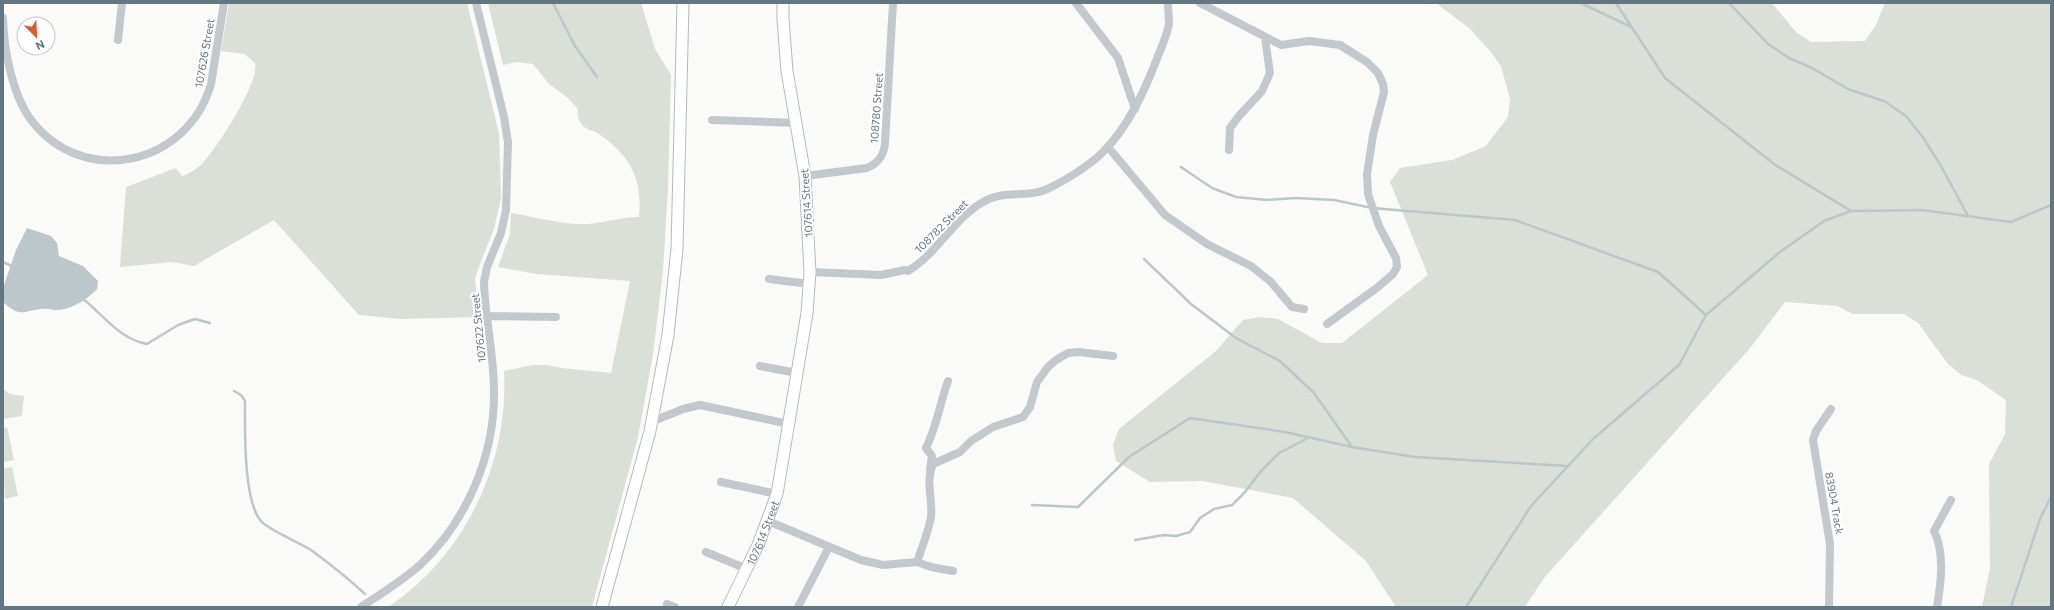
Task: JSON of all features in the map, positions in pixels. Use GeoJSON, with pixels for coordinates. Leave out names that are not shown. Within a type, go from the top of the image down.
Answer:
{"type":"FeatureCollection","features":[{"type":"Feature","properties":{"kind":"street"},"geometry":{"type":"LineString","coordinates":[[118,40],[122,3]]}},
{"type":"Feature","properties":{"kind":"street","name":"107626 Street"},"geometry":{"type":"LineString","coordinates":[[3,18],[4,42],[14,82],[22,105],[31,119],[56,143],[75,153],[101,160],[120,161],[136,158],[162,146],[182,132],[198,115],[208,95],[211,84],[224,3]]}},
{"type":"Feature","properties":{"kind":"street","name":"107622 Street"},"geometry":{"type":"LineString","coordinates":[[361,607],[407,576],[448,533],[474,488],[489,445],[494,414],[493,374],[484,282],[487,267],[504,223],[506,210],[508,142],[504,117],[476,3]]}},
{"type":"Feature","properties":{"kind":"street"},"geometry":{"type":"LineString","coordinates":[[602,607],[651,422],[668,335],[677,249],[683,3]]}},
{"type":"Feature","properties":{"kind":"street","name":"107614 Street"},"geometry":{"type":"LineString","coordinates":[[728,607],[747,569],[768,521],[777,494],[802,346],[810,284],[805,176],[787,71],[783,3]]}},
{"type":"Feature","properties":{"kind":"street","name":"108780 Street"},"geometry":{"type":"LineString","coordinates":[[805,176],[866,168],[876,163],[882,156],[885,143],[893,3]]}},
{"type":"Feature","properties":{"kind":"street"},"geometry":{"type":"LineString","coordinates":[[1076,3],[1118,58],[1134,108]]}},
{"type":"Feature","properties":{"kind":"street","name":"108782 Street"},"geometry":{"type":"LineString","coordinates":[[810,272],[881,275],[905,270],[908,271],[916,266],[972,208],[984,201],[1000,195],[1043,191],[1090,162],[1108,147],[1134,108],[1147,83],[1166,36],[1169,24],[1168,3]]}},
{"type":"Feature","properties":{"kind":"street"},"geometry":{"type":"LineString","coordinates":[[1200,3],[1283,46],[1309,41],[1336,44],[1367,62],[1378,73],[1383,84],[1384,92],[1373,135],[1367,174],[1368,194],[1375,216],[1396,258],[1397,267],[1393,274],[1378,287],[1327,324]]}},
{"type":"Feature","properties":{"kind":"street"},"geometry":{"type":"LineString","coordinates":[[1229,150],[1230,128],[1262,91],[1270,73],[1265,38]]}},
{"type":"Feature","properties":{"kind":"street"},"geometry":{"type":"LineString","coordinates":[[712,120],[796,123]]}},
{"type":"Feature","properties":{"kind":"street"},"geometry":{"type":"LineString","coordinates":[[1108,147],[1165,215],[1208,244],[1251,266],[1271,282],[1292,307],[1304,309]]}},
{"type":"Feature","properties":{"kind":"street"},"geometry":{"type":"LineString","coordinates":[[769,279],[810,284]]}},
{"type":"Feature","properties":{"kind":"street"},"geometry":{"type":"LineString","coordinates":[[487,316],[556,317]]}},
{"type":"Feature","properties":{"kind":"street"},"geometry":{"type":"LineString","coordinates":[[917,562],[926,541],[931,516],[928,478],[933,464],[960,452],[971,441],[993,426],[1023,417],[1030,407],[1037,382],[1048,367],[1056,360],[1068,354],[1079,352],[1113,356]]}},
{"type":"Feature","properties":{"kind":"street"},"geometry":{"type":"LineString","coordinates":[[760,366],[797,373]]}},
{"type":"Feature","properties":{"kind":"street"},"geometry":{"type":"LineString","coordinates":[[930,472],[932,456],[926,448],[937,423],[941,401],[948,381]]}},
{"type":"Feature","properties":{"kind":"street"},"geometry":{"type":"LineString","coordinates":[[651,422],[683,409],[700,406],[736,411],[789,424]]}},
{"type":"Feature","properties":{"kind":"street","name":"83904 Track"},"geometry":{"type":"LineString","coordinates":[[1829,607],[1830,544],[1813,440],[1816,431],[1831,409]]}},
{"type":"Feature","properties":{"kind":"street","name":"107614 Street"},"geometry":{"type":"LineString","coordinates":[[721,482],[777,494]]}},
{"type":"Feature","properties":{"kind":"street"},"geometry":{"type":"LineString","coordinates":[[1937,607],[1941,569],[1937,538],[1934,531],[1951,500]]}},
{"type":"Feature","properties":{"kind":"street"},"geometry":{"type":"LineString","coordinates":[[768,521],[877,564],[896,565],[917,562],[931,567],[953,571]]}},
{"type":"Feature","properties":{"kind":"street"},"geometry":{"type":"LineString","coordinates":[[798,607],[829,546]]}},
{"type":"Feature","properties":{"kind":"street","name":"107614 Street"},"geometry":{"type":"LineString","coordinates":[[706,552],[747,569]]}},
{"type":"Feature","properties":{"kind":"shaded area"},"geometry":{"type":"Polygon","coordinates":[[[229,3],[467,3],[499,133],[501,198],[494,229],[475,279],[479,317],[401,319],[359,315],[274,220],[194,266],[172,262],[120,267],[126,187],[176,168],[182,176],[199,167],[218,144],[227,130],[251,85],[255,72],[255,63],[245,54],[221,51],[229,3]]]}},
{"type":"Feature","properties":{"kind":"shaded area"},"geometry":{"type":"Polygon","coordinates":[[[488,3],[641,3],[655,49],[671,75],[668,188],[663,271],[653,354],[638,437],[592,607],[388,607],[415,586],[439,562],[460,534],[477,504],[490,473],[499,440],[504,405],[504,371],[532,365],[547,365],[611,373],[630,281],[536,274],[498,267],[510,234],[511,213],[559,222],[587,224],[639,217],[640,203],[636,179],[626,160],[610,142],[583,126],[578,118],[578,109],[568,98],[549,84],[533,64],[516,62],[503,65],[488,3]]]}},
{"type":"Feature","properties":{"kind":"shaded area"},"geometry":{"type":"Polygon","coordinates":[[[1436,3],[1772,3],[1796,32],[1811,42],[1865,41],[1876,25],[1885,3],[2051,3],[2051,607],[1982,607],[1990,568],[1989,464],[2005,434],[2006,400],[1977,380],[1961,375],[1948,364],[1918,323],[1904,314],[1853,314],[1837,306],[1785,302],[1751,347],[1544,578],[1525,607],[1396,607],[1366,561],[1293,498],[1202,481],[1150,482],[1116,461],[1113,445],[1119,429],[1216,351],[1243,320],[1260,317],[1278,319],[1322,343],[1342,343],[1428,275],[1390,182],[1400,168],[1452,160],[1486,146],[1508,117],[1510,99],[1501,66],[1491,52],[1469,28],[1436,3]]]}},
{"type":"Feature","properties":{"kind":"shaded area"},"geometry":{"type":"Polygon","coordinates":[[[27,228],[51,236],[57,243],[59,256],[83,266],[98,281],[97,289],[79,303],[62,310],[45,309],[19,312],[3,302],[3,288],[16,250],[27,228]]]}},
{"type":"Feature","properties":{"kind":"shaded area"},"geometry":{"type":"Polygon","coordinates":[[[3,389],[10,394],[24,396],[22,416],[3,419],[3,389]]]}},
{"type":"Feature","properties":{"kind":"shaded area"},"geometry":{"type":"Polygon","coordinates":[[[7,427],[14,460],[3,462],[3,428],[7,427]]]}},
{"type":"Feature","properties":{"kind":"shaded area"},"geometry":{"type":"Polygon","coordinates":[[[12,467],[18,496],[5,499],[3,469],[12,467]]]}},
{"type":"Feature","properties":{"kind":"waterway"},"geometry":{"type":"LineString","coordinates":[[553,3],[575,46],[597,77]]}},
{"type":"Feature","properties":{"kind":"waterway"},"geometry":{"type":"LineString","coordinates":[[1581,3],[1631,27]]}},
{"type":"Feature","properties":{"kind":"waterway"},"geometry":{"type":"LineString","coordinates":[[1616,3],[1665,78],[1774,164],[1851,211]]}},
{"type":"Feature","properties":{"kind":"waterway"},"geometry":{"type":"LineString","coordinates":[[1729,3],[1768,44],[1789,58],[1812,68],[1848,89],[1884,101],[1906,116],[1924,139],[1941,166],[1968,216]]}},
{"type":"Feature","properties":{"kind":"waterway"},"geometry":{"type":"LineString","coordinates":[[1181,167],[1212,188],[1236,197],[1267,200],[1296,198],[1334,200],[1372,208],[1515,220],[1658,272],[1706,315]]}},
{"type":"Feature","properties":{"kind":"waterway"},"geometry":{"type":"LineString","coordinates":[[1466,607],[1531,506],[1593,439],[1679,365],[1706,315],[1780,252],[1824,221],[1851,211],[1922,210],[2011,222],[2051,205]]}},
{"type":"Feature","properties":{"kind":"waterway"},"geometry":{"type":"LineString","coordinates":[[1144,259],[1191,304],[1236,338],[1280,361],[1314,393],[1352,447]]}},
{"type":"Feature","properties":{"kind":"waterway"},"geometry":{"type":"LineString","coordinates":[[3,262],[14,267]]}},
{"type":"Feature","properties":{"kind":"waterway"},"geometry":{"type":"LineString","coordinates":[[83,299],[120,332],[128,337],[147,344],[178,325],[195,319],[210,323]]}},
{"type":"Feature","properties":{"kind":"waterway"},"geometry":{"type":"LineString","coordinates":[[234,391],[241,395],[245,401],[245,446],[248,481],[255,511],[261,521],[277,532],[311,550],[339,571],[365,594]]}},
{"type":"Feature","properties":{"kind":"waterway"},"geometry":{"type":"LineString","coordinates":[[1032,505],[1078,507],[1129,457],[1190,418],[1285,432],[1352,447],[1415,457],[1567,466]]}},
{"type":"Feature","properties":{"kind":"waterway"},"geometry":{"type":"LineString","coordinates":[[1135,540],[1164,535],[1176,536],[1190,532],[1200,518],[1214,509],[1232,505],[1245,492],[1262,470],[1279,453],[1308,438]]}},
{"type":"Feature","properties":{"kind":"waterway"},"geometry":{"type":"LineString","coordinates":[[2011,607],[2040,519],[2051,497]]}}]}
